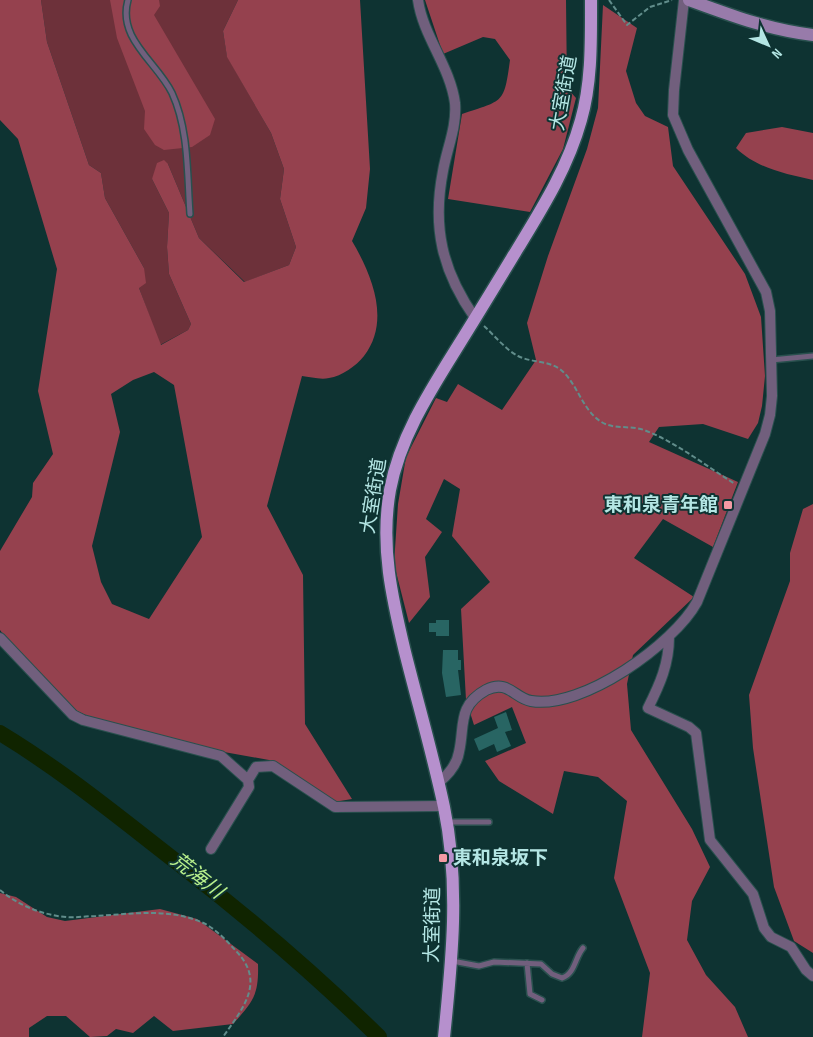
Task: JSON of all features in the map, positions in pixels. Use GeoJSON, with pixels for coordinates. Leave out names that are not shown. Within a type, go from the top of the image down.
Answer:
{"type":"FeatureCollection","features":[{"type":"Feature","properties":{"kind":"main road","name":"大室街道"},"geometry":{"type":"LineString","coordinates":[[444,1037],[452,961],[454,902],[446,822],[444,806],[389,582],[385,541],[386,514],[390,487],[401,450],[429,393],[556,184],[576,138],[582,118],[590,65],[591,0]]}},
{"type":"Feature","properties":{"kind":"street"},"geometry":{"type":"LineString","coordinates":[[418,0],[423,22],[440,55],[455,103],[454,125],[443,172],[439,218],[442,253],[461,298],[475,318]]}},
{"type":"Feature","properties":{"kind":"street"},"geometry":{"type":"LineString","coordinates":[[438,783],[449,774],[456,761],[464,713],[472,702],[486,690],[497,686],[514,690],[530,701],[555,701],[625,671],[669,637],[688,618],[697,602],[765,434],[772,396],[770,311],[766,292],[688,150],[673,115],[684,0]]}},
{"type":"Feature","properties":{"kind":"street"},"geometry":{"type":"LineString","coordinates":[[689,0],[754,24],[786,32],[813,35]]}},
{"type":"Feature","properties":{"kind":"street"},"geometry":{"type":"LineString","coordinates":[[669,637],[669,657],[665,673],[648,708],[689,727],[696,733],[710,840],[753,894],[764,928],[771,937],[790,947],[806,970],[813,976]]}},
{"type":"Feature","properties":{"kind":"street"},"geometry":{"type":"LineString","coordinates":[[0,638],[73,715],[83,720],[221,756],[248,780]]}},
{"type":"Feature","properties":{"kind":"street"},"geometry":{"type":"LineString","coordinates":[[211,849],[249,787],[248,780],[256,766],[273,766],[335,807],[444,806]]}},
{"type":"Feature","properties":{"kind":"lane"},"geometry":{"type":"LineString","coordinates":[[128,0],[127,23],[133,38],[145,58],[160,73],[172,94],[184,132],[190,214]]}},
{"type":"Feature","properties":{"kind":"lane"},"geometry":{"type":"LineString","coordinates":[[771,360],[813,356]]}},
{"type":"Feature","properties":{"kind":"lane"},"geometry":{"type":"LineString","coordinates":[[446,822],[489,822]]}},
{"type":"Feature","properties":{"kind":"lane"},"geometry":{"type":"LineString","coordinates":[[452,961],[479,966],[494,962],[541,964],[552,974],[562,978],[572,971],[577,954],[583,948]]}},
{"type":"Feature","properties":{"kind":"lane"},"geometry":{"type":"LineString","coordinates":[[527,963],[530,994],[542,1000]]}},
{"type":"Feature","properties":{"kind":"path"},"geometry":{"type":"LineString","coordinates":[[608,0],[627,25],[650,8],[672,0]]}},
{"type":"Feature","properties":{"kind":"path"},"geometry":{"type":"LineString","coordinates":[[475,318],[517,356],[536,362],[548,363],[562,371],[600,421],[611,426],[634,426],[645,430],[664,439],[742,488]]}},
{"type":"Feature","properties":{"kind":"path"},"geometry":{"type":"LineString","coordinates":[[0,890],[11,899],[29,908],[65,918],[150,913],[179,915],[203,922],[226,940],[246,961],[251,979],[248,1001],[223,1037]]}},
{"type":"Feature","properties":{"kind":"shaded area"},"geometry":{"type":"Polygon","coordinates":[[[0,0],[41,0],[47,42],[89,165],[101,173],[105,198],[144,268],[146,283],[139,288],[161,345],[188,330],[191,324],[169,274],[167,247],[169,213],[152,179],[157,163],[164,160],[168,164],[199,238],[244,282],[289,265],[296,247],[280,199],[284,169],[271,133],[227,57],[223,31],[238,0],[360,0],[370,169],[366,208],[352,241],[372,283],[376,298],[376,328],[372,342],[364,356],[348,370],[326,379],[302,376],[267,506],[303,575],[305,724],[352,799],[334,802],[269,760],[224,752],[92,718],[77,711],[14,649],[0,630],[0,551],[32,497],[33,483],[53,454],[38,391],[57,269],[18,139],[0,120],[0,0]],[[154,372],[133,380],[111,394],[120,432],[92,546],[101,582],[112,604],[149,619],[202,537],[174,385],[154,372]]]}},
{"type":"Feature","properties":{"kind":"shaded area"},"geometry":{"type":"Polygon","coordinates":[[[41,0],[238,0],[223,31],[227,56],[271,133],[284,169],[280,199],[296,247],[289,265],[245,282],[199,238],[168,164],[152,179],[169,213],[167,247],[169,274],[191,324],[188,330],[160,345],[139,288],[144,268],[105,198],[101,173],[89,165],[47,42],[41,0]]]}},
{"type":"Feature","properties":{"kind":"shaded area"},"geometry":{"type":"Polygon","coordinates":[[[110,0],[159,0],[160,6],[154,15],[215,119],[210,135],[192,147],[164,150],[155,145],[144,129],[145,111],[117,38],[110,0]]]}},
{"type":"Feature","properties":{"kind":"shaded area"},"geometry":{"type":"Polygon","coordinates":[[[425,0],[566,0],[567,88],[576,98],[563,149],[530,212],[448,199],[462,114],[486,106],[499,98],[506,85],[510,60],[495,39],[483,37],[443,54],[425,0]]]}},
{"type":"Feature","properties":{"kind":"shaded area"},"geometry":{"type":"Polygon","coordinates":[[[603,5],[637,28],[626,71],[636,103],[645,116],[668,127],[673,166],[745,274],[761,317],[765,376],[762,406],[758,423],[748,439],[703,424],[659,427],[649,442],[738,482],[713,547],[663,519],[634,558],[694,597],[633,655],[627,684],[631,730],[692,829],[710,867],[692,901],[687,940],[706,975],[735,1007],[748,1037],[642,1037],[650,973],[614,878],[627,801],[598,777],[564,771],[553,814],[499,781],[485,761],[526,743],[512,707],[474,725],[466,700],[461,609],[490,582],[452,536],[460,489],[444,479],[426,519],[442,532],[425,557],[430,597],[409,623],[394,564],[398,504],[406,457],[436,398],[447,402],[458,384],[502,410],[536,360],[527,323],[548,256],[587,149],[598,108],[603,5]]]}},
{"type":"Feature","properties":{"kind":"shaded area"},"geometry":{"type":"Polygon","coordinates":[[[782,127],[813,133],[813,180],[782,173],[762,165],[753,161],[736,148],[746,133],[782,127]]]}},
{"type":"Feature","properties":{"kind":"shaded area"},"geometry":{"type":"Polygon","coordinates":[[[813,504],[813,953],[794,941],[774,887],[753,748],[749,695],[790,581],[790,553],[803,509],[813,504]]]}},
{"type":"Feature","properties":{"kind":"shaded area"},"geometry":{"type":"Polygon","coordinates":[[[0,893],[16,897],[47,917],[65,921],[160,909],[197,919],[258,964],[256,991],[250,1004],[233,1024],[173,1031],[154,1016],[133,1033],[116,1029],[107,1036],[90,1037],[66,1016],[47,1016],[29,1028],[29,1037],[0,1037],[0,893]]]}},
{"type":"Feature","properties":{"kind":"building"},"geometry":{"type":"Polygon","coordinates":[[[436,620],[449,620],[449,636],[436,636],[436,632],[429,632],[429,623],[436,623],[436,620]]]}},
{"type":"Feature","properties":{"kind":"building"},"geometry":{"type":"Polygon","coordinates":[[[443,650],[458,650],[458,660],[461,660],[461,670],[458,670],[461,695],[446,697],[442,673],[443,650]]]}},
{"type":"Feature","properties":{"kind":"building"},"geometry":{"type":"Polygon","coordinates":[[[506,712],[512,730],[505,732],[511,746],[497,752],[494,744],[479,751],[474,739],[498,728],[494,717],[506,712]]]}},
{"type":"Feature","properties":{"kind":"waterway","name":"荒海川"},"geometry":{"type":"LineString","coordinates":[[0,733],[69,779],[204,883],[256,925],[379,1037]]}},
{"type":"Feature","properties":{"kind":"place","name":"東和泉青年館"},"geometry":{"type":"Point","coordinates":[728,505]}},
{"type":"Feature","properties":{"kind":"place","name":"東和泉坂下"},"geometry":{"type":"Point","coordinates":[443,858]}}]}
